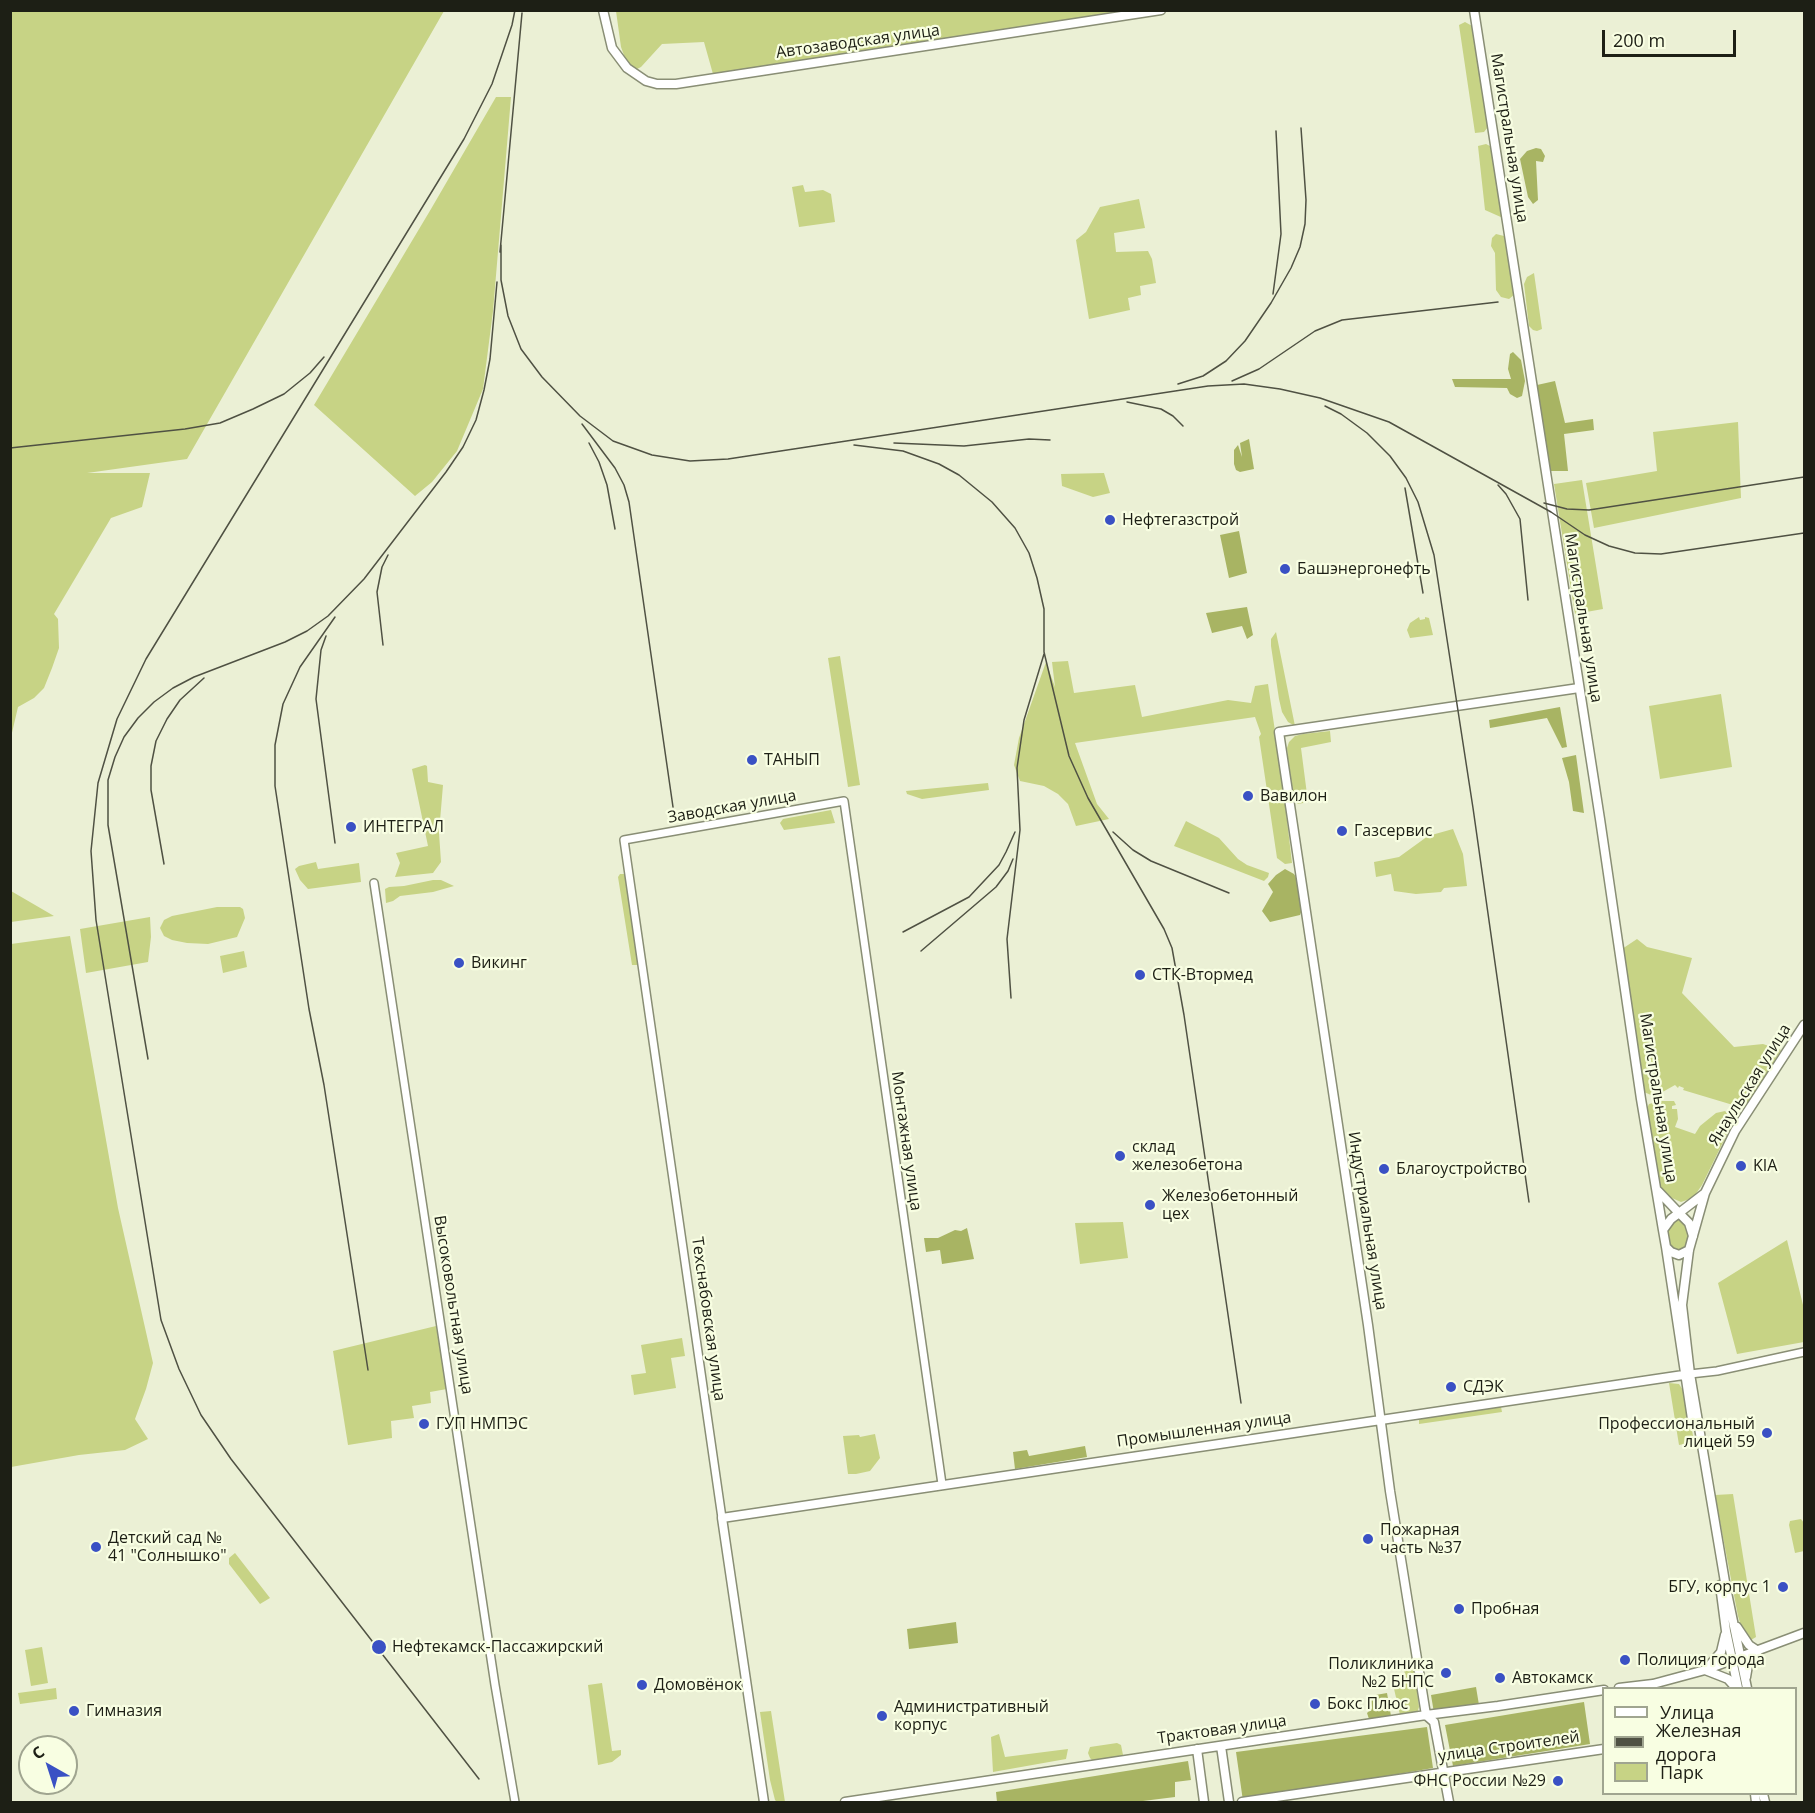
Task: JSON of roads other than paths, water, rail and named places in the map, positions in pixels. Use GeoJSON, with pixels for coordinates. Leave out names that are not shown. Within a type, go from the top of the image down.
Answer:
{"type":"FeatureCollection","features":[{"type":"Feature","properties":{"kind":"main road","name":"Автозаводская улица"},"geometry":{"type":"LineString","coordinates":[[603,10],[612,48],[627,68],[646,81],[657,84],[676,84],[1161,10]]}},
{"type":"Feature","properties":{"kind":"main road","name":"Магистральная улица"},"geometry":{"type":"LineString","coordinates":[[1474,10],[1726,1631],[1737,1659]]}},
{"type":"Feature","properties":{"kind":"main road","name":"Индустриальная улица"},"geometry":{"type":"LineString","coordinates":[[1449,1803],[1434,1722],[1426,1715],[1390,1491],[1382,1420],[1279,732],[1579,688]]}},
{"type":"Feature","properties":{"kind":"main road","name":"Янаульская улица"},"geometry":{"type":"LineString","coordinates":[[1705,1193],[1735,1131],[1804,1025]]}},
{"type":"Feature","properties":{"kind":"main road"},"geometry":{"type":"LineString","coordinates":[[1656,1189],[1689,1223],[1693,1236]]}},
{"type":"Feature","properties":{"kind":"main road","name":"Магистральная улица"},"geometry":{"type":"LineString","coordinates":[[1664,1230],[1671,1219],[1705,1193]]}},
{"type":"Feature","properties":{"kind":"main road","name":"Магистральная улица"},"geometry":{"type":"LineString","coordinates":[[1705,1193],[1689,1251],[1682,1305],[1687,1374],[1732,1618],[1737,1659]]}},
{"type":"Feature","properties":{"kind":"main road"},"geometry":{"type":"LineString","coordinates":[[1666,1247],[1679,1255],[1689,1251]]}},
{"type":"Feature","properties":{"kind":"main road","name":"Промышленная улица"},"geometry":{"type":"LineString","coordinates":[[722,1518],[1687,1374]]}},
{"type":"Feature","properties":{"kind":"main road","name":"Техснабовская улица"},"geometry":{"type":"LineString","coordinates":[[722,1518],[764,1803]]}},
{"type":"Feature","properties":{"kind":"main road"},"geometry":{"type":"LineString","coordinates":[[1732,1618],[1745,1640],[1758,1651]]}},
{"type":"Feature","properties":{"kind":"main road"},"geometry":{"type":"LineString","coordinates":[[1705,1670],[1718,1658],[1726,1631]]}},
{"type":"Feature","properties":{"kind":"main road"},"geometry":{"type":"LineString","coordinates":[[1633,1687],[1705,1670],[1804,1633]]}},
{"type":"Feature","properties":{"kind":"main road"},"geometry":{"type":"LineString","coordinates":[[1746,1685],[1748,1665],[1758,1651]]}},
{"type":"Feature","properties":{"kind":"main road"},"geometry":{"type":"LineString","coordinates":[[1737,1659],[1746,1685]]}},
{"type":"Feature","properties":{"kind":"main road"},"geometry":{"type":"LineString","coordinates":[[1737,1659],[1737,1687]]}},
{"type":"Feature","properties":{"kind":"main road"},"geometry":{"type":"LineString","coordinates":[[1705,1670],[1728,1679],[1735,1687]]}},
{"type":"Feature","properties":{"kind":"main road","name":"Трактовая улица"},"geometry":{"type":"LineString","coordinates":[[845,1803],[1602,1690]]}},
{"type":"Feature","properties":{"kind":"main road"},"geometry":{"type":"LineString","coordinates":[[1221,1746],[1229,1803]]}},
{"type":"Feature","properties":{"kind":"main road"},"geometry":{"type":"LineString","coordinates":[[1197,1749],[1204,1803]]}},
{"type":"Feature","properties":{"kind":"main road","name":"улица Строителей"},"geometry":{"type":"LineString","coordinates":[[1242,1803],[1602,1749]]}},
{"type":"Feature","properties":{"kind":"main road"},"geometry":{"type":"LineString","coordinates":[[758,1803],[762,1790]]}},
{"type":"Feature","properties":{"kind":"main road"},"geometry":{"type":"LineString","coordinates":[[762,1790],[769,1803]]}},
{"type":"Feature","properties":{"kind":"street","name":"Заводская улица"},"geometry":{"type":"LineString","coordinates":[[624,840],[844,801]]}},
{"type":"Feature","properties":{"kind":"street","name":"Монтажная улица"},"geometry":{"type":"LineString","coordinates":[[844,801],[942,1484]]}},
{"type":"Feature","properties":{"kind":"street","name":"Техснабовская улица"},"geometry":{"type":"LineString","coordinates":[[624,840],[722,1518]]}},
{"type":"Feature","properties":{"kind":"street","name":"Высоковольтная улица"},"geometry":{"type":"LineString","coordinates":[[374,883],[495,1685],[515,1803]]}},
{"type":"Feature","properties":{"kind":"street"},"geometry":{"type":"LineString","coordinates":[[1687,1374],[1717,1371],[1804,1352]]}},
{"type":"Feature","properties":{"kind":"railway"},"geometry":{"type":"LineString","coordinates":[[479,1779],[231,1459],[201,1415],[179,1369],[161,1320],[96,920],[91,851],[98,783],[117,719],[146,659],[464,139],[492,84],[515,10]]}},
{"type":"Feature","properties":{"kind":"railway"},"geometry":{"type":"LineString","coordinates":[[500,252],[522,13]]}},
{"type":"Feature","properties":{"kind":"railway"},"geometry":{"type":"LineString","coordinates":[[1178,384],[1203,376],[1226,361],[1245,341],[1291,268],[1300,247],[1305,224],[1306,200],[1301,128]]}},
{"type":"Feature","properties":{"kind":"railway"},"geometry":{"type":"LineString","coordinates":[[1273,294],[1281,234],[1276,131]]}},
{"type":"Feature","properties":{"kind":"railway"},"geometry":{"type":"LineString","coordinates":[[501,245],[501,280],[508,316],[521,349],[542,377],[580,416],[613,441],[652,455],[690,461],[728,459],[1208,386],[1244,384],[1320,398],[1389,422],[1551,512],[1585,535],[1609,546],[1635,553],[1661,554],[1804,533]]}},
{"type":"Feature","properties":{"kind":"railway"},"geometry":{"type":"LineString","coordinates":[[148,1059],[108,825],[108,780],[115,757],[124,737],[138,718],[173,688],[194,677],[285,642],[307,631],[328,616],[364,579],[446,472],[463,447],[476,420],[490,359],[497,282]]}},
{"type":"Feature","properties":{"kind":"railway"},"geometry":{"type":"LineString","coordinates":[[1232,381],[1259,369],[1315,331],[1342,320],[1498,302]]}},
{"type":"Feature","properties":{"kind":"railway"},"geometry":{"type":"LineString","coordinates":[[10,448],[185,429],[220,423],[284,394],[310,373],[324,357]]}},
{"type":"Feature","properties":{"kind":"railway"},"geometry":{"type":"LineString","coordinates":[[1127,402],[1161,409],[1183,426]]}},
{"type":"Feature","properties":{"kind":"railway"},"geometry":{"type":"LineString","coordinates":[[1325,406],[1341,414],[1367,433],[1390,456],[1406,478],[1418,502],[1434,555],[1473,808],[1529,1202]]}},
{"type":"Feature","properties":{"kind":"railway"},"geometry":{"type":"LineString","coordinates":[[582,424],[615,468],[624,485],[629,502],[673,807]]}},
{"type":"Feature","properties":{"kind":"railway"},"geometry":{"type":"LineString","coordinates":[[894,443],[964,446],[1029,439],[1050,440]]}},
{"type":"Feature","properties":{"kind":"railway"},"geometry":{"type":"LineString","coordinates":[[589,443],[607,485],[615,529]]}},
{"type":"Feature","properties":{"kind":"railway"},"geometry":{"type":"LineString","coordinates":[[854,445],[903,451],[939,464],[959,475],[992,502],[1015,528],[1029,553],[1044,609],[1044,652],[1069,756],[1088,798],[1164,929],[1172,948],[1184,1015],[1241,1403]]}},
{"type":"Feature","properties":{"kind":"railway"},"geometry":{"type":"LineString","coordinates":[[1544,503],[1567,509],[1589,510],[1804,477]]}},
{"type":"Feature","properties":{"kind":"railway"},"geometry":{"type":"LineString","coordinates":[[1498,485],[1506,494],[1520,519],[1528,600]]}},
{"type":"Feature","properties":{"kind":"railway"},"geometry":{"type":"LineString","coordinates":[[1405,488],[1423,593]]}},
{"type":"Feature","properties":{"kind":"railway"},"geometry":{"type":"LineString","coordinates":[[383,645],[377,592],[382,567],[388,555]]}},
{"type":"Feature","properties":{"kind":"railway"},"geometry":{"type":"LineString","coordinates":[[335,617],[300,667],[283,704],[275,745],[275,786],[368,1370]]}},
{"type":"Feature","properties":{"kind":"railway"},"geometry":{"type":"LineString","coordinates":[[326,636],[321,650],[316,699],[335,843]]}},
{"type":"Feature","properties":{"kind":"railway"},"geometry":{"type":"LineString","coordinates":[[1011,998],[1007,939],[1020,830],[1017,768],[1024,720],[1044,654]]}},
{"type":"Feature","properties":{"kind":"railway"},"geometry":{"type":"LineString","coordinates":[[164,864],[151,790],[151,766],[156,741],[180,700],[204,678]]}},
{"type":"Feature","properties":{"kind":"railway"},"geometry":{"type":"LineString","coordinates":[[903,932],[969,897],[999,865],[1015,832]]}},
{"type":"Feature","properties":{"kind":"railway"},"geometry":{"type":"LineString","coordinates":[[1113,832],[1133,850],[1151,861],[1229,893]]}},
{"type":"Feature","properties":{"kind":"railway"},"geometry":{"type":"LineString","coordinates":[[921,951],[996,887],[1008,871],[1013,859]]}},
{"type":"Feature","properties":{"kind":"place","name":"Нефтегазстрой"},"geometry":{"type":"Point","coordinates":[1110,520]}},
{"type":"Feature","properties":{"kind":"place","name":"Башэнергонефть"},"geometry":{"type":"Point","coordinates":[1285,569]}},
{"type":"Feature","properties":{"kind":"place","name":"ТАНЫП"},"geometry":{"type":"Point","coordinates":[752,760]}},
{"type":"Feature","properties":{"kind":"place","name":"Вавилон"},"geometry":{"type":"Point","coordinates":[1248,796]}},
{"type":"Feature","properties":{"kind":"place","name":"ИНТЕГРАЛ"},"geometry":{"type":"Point","coordinates":[351,827]}},
{"type":"Feature","properties":{"kind":"place","name":"Газсервис"},"geometry":{"type":"Point","coordinates":[1342,831]}},
{"type":"Feature","properties":{"kind":"place","name":"Викинг"},"geometry":{"type":"Point","coordinates":[459,963]}},
{"type":"Feature","properties":{"kind":"place","name":"СТК-Втормед"},"geometry":{"type":"Point","coordinates":[1140,975]}},
{"type":"Feature","properties":{"kind":"place","name":"склад железобетона"},"geometry":{"type":"Point","coordinates":[1120,1156]}},
{"type":"Feature","properties":{"kind":"place","name":"KIA"},"geometry":{"type":"Point","coordinates":[1741,1166]}},
{"type":"Feature","properties":{"kind":"place","name":"Благоустройство"},"geometry":{"type":"Point","coordinates":[1384,1169]}},
{"type":"Feature","properties":{"kind":"place","name":"Железобетонный цех"},"geometry":{"type":"Point","coordinates":[1150,1205]}},
{"type":"Feature","properties":{"kind":"place","name":"СДЭК"},"geometry":{"type":"Point","coordinates":[1451,1387]}},
{"type":"Feature","properties":{"kind":"place","name":"ГУП НМПЭС"},"geometry":{"type":"Point","coordinates":[424,1424]}},
{"type":"Feature","properties":{"kind":"place","name":"Профессиональный лицей 59"},"geometry":{"type":"Point","coordinates":[1767,1433]}},
{"type":"Feature","properties":{"kind":"place","name":"Пожарная часть №37"},"geometry":{"type":"Point","coordinates":[1368,1539]}},
{"type":"Feature","properties":{"kind":"place","name":"Детский сад № 41 \"Солнышко\""},"geometry":{"type":"Point","coordinates":[96,1547]}},
{"type":"Feature","properties":{"kind":"place","name":"БГУ, корпус 1"},"geometry":{"type":"Point","coordinates":[1783,1587]}},
{"type":"Feature","properties":{"kind":"place","name":"Пробная"},"geometry":{"type":"Point","coordinates":[1459,1609]}},
{"type":"Feature","properties":{"kind":"place","name":"Нефтекамск-Пассажирский"},"geometry":{"type":"Point","coordinates":[379,1647]}},
{"type":"Feature","properties":{"kind":"place","name":"Полиция города"},"geometry":{"type":"Point","coordinates":[1625,1660]}},
{"type":"Feature","properties":{"kind":"place","name":"Поликлиника №2 БНПС"},"geometry":{"type":"Point","coordinates":[1446,1673]}},
{"type":"Feature","properties":{"kind":"place","name":"Автокамск"},"geometry":{"type":"Point","coordinates":[1500,1678]}},
{"type":"Feature","properties":{"kind":"place","name":"Домовёнок"},"geometry":{"type":"Point","coordinates":[642,1685]}},
{"type":"Feature","properties":{"kind":"place","name":"Бокс Плюс"},"geometry":{"type":"Point","coordinates":[1315,1704]}},
{"type":"Feature","properties":{"kind":"place","name":"Гимназия"},"geometry":{"type":"Point","coordinates":[74,1711]}},
{"type":"Feature","properties":{"kind":"place","name":"Административный корпус"},"geometry":{"type":"Point","coordinates":[882,1716]}},
{"type":"Feature","properties":{"kind":"place","name":"ФНС России №29"},"geometry":{"type":"Point","coordinates":[1558,1781]}}]}
